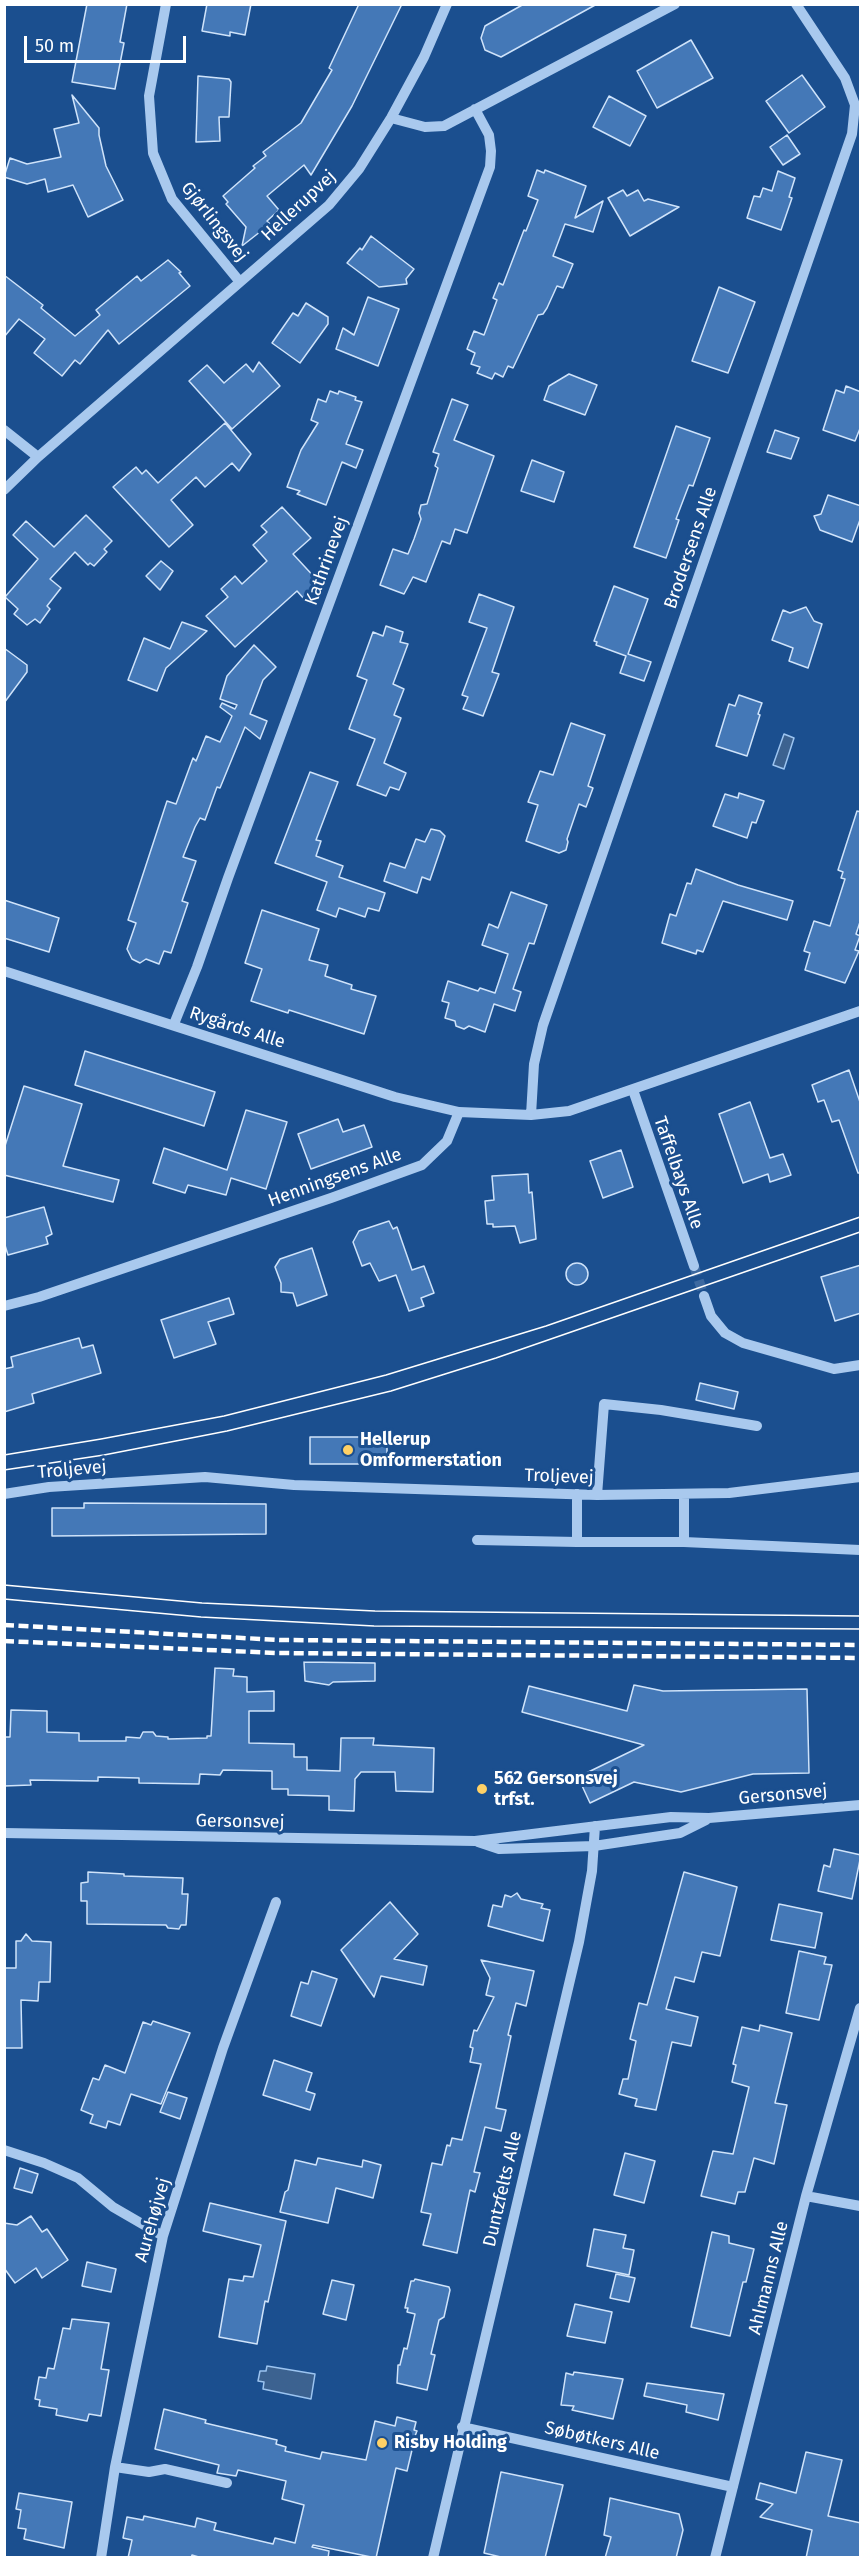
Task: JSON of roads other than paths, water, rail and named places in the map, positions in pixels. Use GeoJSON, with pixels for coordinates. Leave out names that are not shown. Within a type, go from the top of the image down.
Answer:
{"type":"FeatureCollection","features":[{"type":"Feature","properties":{"kind":"street","name":"Gjørlingsvej"},"geometry":{"type":"LineString","coordinates":[[166,4],[149,96],[153,153],[172,199],[240,282]]}},
{"type":"Feature","properties":{"kind":"street","name":"Hellerupvej"},"geometry":{"type":"LineString","coordinates":[[4,490],[38,457],[329,205],[359,170],[391,118],[424,57],[447,4]]}},
{"type":"Feature","properties":{"kind":"street"},"geometry":{"type":"LineString","coordinates":[[391,118],[425,127],[444,126],[675,4]]}},
{"type":"Feature","properties":{"kind":"street","name":"Brodersens Alle"},"geometry":{"type":"LineString","coordinates":[[531,1115],[534,1064],[543,1025],[852,134],[858,105],[845,78],[796,4]]}},
{"type":"Feature","properties":{"kind":"street","name":"Kathrinevej"},"geometry":{"type":"LineString","coordinates":[[174,1024],[197,967],[490,167],[489,135],[475,109]]}},
{"type":"Feature","properties":{"kind":"street"},"geometry":{"type":"LineString","coordinates":[[4,430],[38,457]]}},
{"type":"Feature","properties":{"kind":"street","name":"Rygårds Alle"},"geometry":{"type":"LineString","coordinates":[[4,972],[174,1024],[395,1096],[459,1112]]}},
{"type":"Feature","properties":{"kind":"street"},"geometry":{"type":"LineString","coordinates":[[459,1112],[531,1115],[569,1111],[861,1011]]}},
{"type":"Feature","properties":{"kind":"street","name":"Taffelbays Alle"},"geometry":{"type":"LineString","coordinates":[[633,1090],[694,1266]]}},
{"type":"Feature","properties":{"kind":"street","name":"Henningsens Alle"},"geometry":{"type":"LineString","coordinates":[[4,1306],[39,1297],[422,1165],[447,1141],[459,1112]]}},
{"type":"Feature","properties":{"kind":"street"},"geometry":{"type":"LineString","coordinates":[[704,1296],[711,1316],[725,1333],[742,1343],[834,1368],[861,1365]]}},
{"type":"Feature","properties":{"kind":"street"},"geometry":{"type":"LineString","coordinates":[[597,1495],[604,1404],[660,1410],[757,1426]]}},
{"type":"Feature","properties":{"kind":"street","name":"Troljevej"},"geometry":{"type":"LineString","coordinates":[[4,1494],[49,1487],[206,1477],[294,1485],[597,1495],[684,1494],[729,1493],[861,1477]]}},
{"type":"Feature","properties":{"kind":"street"},"geometry":{"type":"LineString","coordinates":[[577,1494],[577,1542]]}},
{"type":"Feature","properties":{"kind":"street"},"geometry":{"type":"LineString","coordinates":[[684,1494],[684,1542]]}},
{"type":"Feature","properties":{"kind":"street"},"geometry":{"type":"LineString","coordinates":[[477,1540],[684,1542],[861,1550]]}},
{"type":"Feature","properties":{"kind":"street","name":"Gersonsvej"},"geometry":{"type":"LineString","coordinates":[[4,1833],[475,1841],[671,1817],[709,1818],[861,1805]]}},
{"type":"Feature","properties":{"kind":"street","name":"Gersonsvej"},"geometry":{"type":"LineString","coordinates":[[475,1841],[499,1849],[594,1846],[680,1833],[709,1818]]}},
{"type":"Feature","properties":{"kind":"street","name":"Duntzfelts Alle"},"geometry":{"type":"LineString","coordinates":[[433,2558],[462,2427],[579,1942],[592,1871],[596,1826]]}},
{"type":"Feature","properties":{"kind":"street","name":"Aurehøjvej"},"geometry":{"type":"LineString","coordinates":[[101,2558],[115,2467],[164,2236],[223,2048],[276,1902]]}},
{"type":"Feature","properties":{"kind":"street","name":"Ahlmanns Alle"},"geometry":{"type":"LineString","coordinates":[[715,2558],[806,2196],[861,2007]]}},
{"type":"Feature","properties":{"kind":"street"},"geometry":{"type":"LineString","coordinates":[[4,2150],[44,2163],[78,2178],[113,2207],[164,2236]]}},
{"type":"Feature","properties":{"kind":"street"},"geometry":{"type":"LineString","coordinates":[[806,2196],[861,2206]]}},
{"type":"Feature","properties":{"kind":"street","name":"Søbøtkers Alle"},"geometry":{"type":"LineString","coordinates":[[462,2427],[734,2487]]}},
{"type":"Feature","properties":{"kind":"street"},"geometry":{"type":"LineString","coordinates":[[115,2467],[149,2472],[165,2469],[227,2482]]}},
{"type":"Feature","properties":{"kind":"water"},"geometry":{"type":"Polygon","coordinates":[[[784,734],[794,738],[784,769],[773,765],[784,734]]]}},
{"type":"Feature","properties":{"kind":"water"},"geometry":{"type":"Polygon","coordinates":[[[267,2366],[315,2374],[311,2399],[263,2389],[264,2382],[258,2381],[260,2371],[266,2371],[267,2366]]]}},
{"type":"Feature","properties":{"kind":"tunnel"},"geometry":{"type":"LineString","coordinates":[[694,1266],[704,1296]]}},
{"type":"Feature","properties":{"kind":"tram line"},"geometry":{"type":"LineString","coordinates":[[4,1455],[224,1416],[386,1375],[546,1326],[860,1217]]}},
{"type":"Feature","properties":{"kind":"tram line"},"geometry":{"type":"LineString","coordinates":[[4,1470],[104,1455],[227,1431],[391,1391],[496,1358],[860,1232]]}},
{"type":"Feature","properties":{"kind":"tram line"},"geometry":{"type":"LineString","coordinates":[[4,1585],[202,1603],[375,1611],[860,1616]]}},
{"type":"Feature","properties":{"kind":"tram line"},"geometry":{"type":"LineString","coordinates":[[4,1599],[201,1617],[374,1626],[860,1629]]}},
{"type":"Feature","properties":{"kind":"railway"},"geometry":{"type":"LineString","coordinates":[[4,1625],[280,1640],[860,1645]]}},
{"type":"Feature","properties":{"kind":"railway"},"geometry":{"type":"LineString","coordinates":[[4,1641],[277,1653],[860,1658]]}},
{"type":"Feature","properties":{"kind":"place","name":"Hellerup Omformerstation"},"geometry":{"type":"Point","coordinates":[348,1450]}},
{"type":"Feature","properties":{"kind":"place","name":"562 Gersonsvej trfst."},"geometry":{"type":"Point","coordinates":[482,1789]}},
{"type":"Feature","properties":{"kind":"place","name":"Risby Holding"},"geometry":{"type":"Point","coordinates":[382,2443]}}]}
